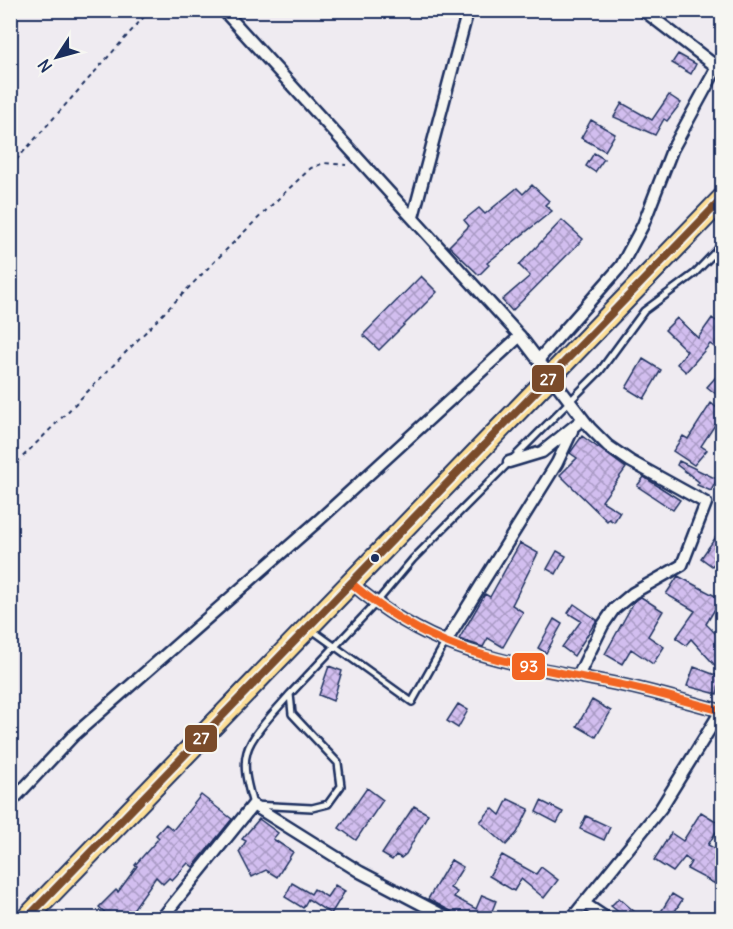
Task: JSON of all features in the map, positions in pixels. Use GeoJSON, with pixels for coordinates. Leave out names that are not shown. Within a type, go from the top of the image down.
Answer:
{"type":"FeatureCollection","features":[{"type":"Feature","properties":{"kind":"highway"},"geometry":{"type":"LineString","coordinates":[[27,918],[723,200]]}},
{"type":"Feature","properties":{"kind":"street"},"geometry":{"type":"LineString","coordinates":[[224,10],[520,336],[569,402],[608,446],[630,461],[706,503],[682,565],[633,593],[614,609],[603,625],[578,676]]}},
{"type":"Feature","properties":{"kind":"street"},"geometry":{"type":"LineString","coordinates":[[412,217],[468,10]]}},
{"type":"Feature","properties":{"kind":"street"},"geometry":{"type":"LineString","coordinates":[[539,359],[621,267],[643,225],[672,150],[720,62],[643,10]]}},
{"type":"Feature","properties":{"kind":"street"},"geometry":{"type":"LineString","coordinates":[[10,802],[73,736],[311,528],[520,336]]}},
{"type":"Feature","properties":{"kind":"street"},"geometry":{"type":"LineString","coordinates":[[509,462],[542,452],[572,431],[583,419]]}},
{"type":"Feature","properties":{"kind":"street"},"geometry":{"type":"LineString","coordinates":[[445,643],[557,463],[572,431]]}},
{"type":"Feature","properties":{"kind":"street"},"geometry":{"type":"LineString","coordinates":[[351,583],[402,621],[445,643],[486,657],[578,676],[722,711],[662,808],[572,918]]}},
{"type":"Feature","properties":{"kind":"street"},"geometry":{"type":"LineString","coordinates":[[162,918],[253,805],[360,872],[448,918]]}},
{"type":"Feature","properties":{"kind":"street"},"geometry":{"type":"LineString","coordinates":[[585,904],[606,918]]}},
{"type":"Feature","properties":{"kind":"lane"},"geometry":{"type":"LineString","coordinates":[[290,694],[292,714],[338,763],[341,786],[328,804],[312,808],[253,805],[246,776],[247,752],[270,717],[290,694],[376,603],[413,559],[600,371],[645,311],[694,274],[723,245]]}},
{"type":"Feature","properties":{"kind":"lane"},"geometry":{"type":"LineString","coordinates":[[308,627],[412,702],[445,643]]}},
{"type":"Feature","properties":{"kind":"path"},"geometry":{"type":"LineString","coordinates":[[10,167],[150,10]]}},
{"type":"Feature","properties":{"kind":"path"},"geometry":{"type":"LineString","coordinates":[[10,469],[133,347],[209,264],[311,168],[324,163],[364,166]]}},
{"type":"Feature","properties":{"kind":"building"},"geometry":{"type":"Polygon","coordinates":[[[678,54],[696,64],[691,74],[672,63],[678,54]]]}},
{"type":"Feature","properties":{"kind":"building"},"geometry":{"type":"Polygon","coordinates":[[[669,95],[681,103],[667,121],[664,119],[655,135],[614,117],[622,103],[652,120],[669,95]]]}},
{"type":"Feature","properties":{"kind":"building"},"geometry":{"type":"Polygon","coordinates":[[[591,120],[615,134],[605,151],[581,138],[591,120]]]}},
{"type":"Feature","properties":{"kind":"building"},"geometry":{"type":"Polygon","coordinates":[[[594,153],[604,159],[595,172],[586,166],[594,153]]]}},
{"type":"Feature","properties":{"kind":"building"},"geometry":{"type":"Polygon","coordinates":[[[532,185],[549,201],[545,205],[552,211],[487,263],[489,265],[479,275],[449,246],[469,226],[464,220],[479,208],[485,214],[517,188],[523,194],[532,185]]]}},
{"type":"Feature","properties":{"kind":"building"},"geometry":{"type":"Polygon","coordinates":[[[562,220],[583,239],[512,311],[502,300],[530,276],[519,265],[562,220]]]}},
{"type":"Feature","properties":{"kind":"building"},"geometry":{"type":"Polygon","coordinates":[[[421,276],[437,292],[379,350],[363,335],[421,276]]]}},
{"type":"Feature","properties":{"kind":"building"},"geometry":{"type":"Polygon","coordinates":[[[677,318],[698,338],[712,318],[723,326],[723,353],[710,344],[686,372],[677,364],[687,351],[665,330],[677,318]]]}},
{"type":"Feature","properties":{"kind":"building"},"geometry":{"type":"Polygon","coordinates":[[[643,359],[661,370],[644,399],[626,388],[643,359]]]}},
{"type":"Feature","properties":{"kind":"building"},"geometry":{"type":"Polygon","coordinates":[[[723,369],[723,387],[716,394],[707,387],[723,369]]]}},
{"type":"Feature","properties":{"kind":"building"},"geometry":{"type":"Polygon","coordinates":[[[711,403],[723,413],[701,446],[707,450],[694,465],[673,451],[683,436],[688,439],[711,403]]]}},
{"type":"Feature","properties":{"kind":"building"},"geometry":{"type":"Polygon","coordinates":[[[582,436],[626,468],[602,501],[620,512],[614,522],[609,519],[607,521],[560,475],[577,458],[570,453],[582,436]]]}},
{"type":"Feature","properties":{"kind":"building"},"geometry":{"type":"Polygon","coordinates":[[[679,461],[717,479],[711,491],[697,485],[699,482],[677,465],[679,461]]]}},
{"type":"Feature","properties":{"kind":"building"},"geometry":{"type":"Polygon","coordinates":[[[644,477],[680,500],[673,510],[637,486],[644,477]]]}},
{"type":"Feature","properties":{"kind":"building"},"geometry":{"type":"Polygon","coordinates":[[[723,527],[723,564],[717,560],[712,566],[701,558],[723,527]]]}},
{"type":"Feature","properties":{"kind":"building"},"geometry":{"type":"Polygon","coordinates":[[[520,543],[538,553],[512,605],[523,612],[503,647],[488,638],[483,647],[459,639],[485,594],[490,597],[520,543]]]}},
{"type":"Feature","properties":{"kind":"building"},"geometry":{"type":"Polygon","coordinates":[[[557,551],[566,556],[556,574],[547,569],[557,551]]]}},
{"type":"Feature","properties":{"kind":"building"},"geometry":{"type":"Polygon","coordinates":[[[678,576],[721,599],[706,624],[723,641],[723,674],[691,639],[686,645],[676,638],[695,611],[666,594],[678,576]]]}},
{"type":"Feature","properties":{"kind":"building"},"geometry":{"type":"Polygon","coordinates":[[[641,597],[663,611],[648,636],[664,647],[653,664],[631,649],[622,664],[605,654],[634,602],[641,597]]]}},
{"type":"Feature","properties":{"kind":"building"},"geometry":{"type":"Polygon","coordinates":[[[574,604],[597,620],[574,656],[562,647],[581,621],[568,613],[574,604]]]}},
{"type":"Feature","properties":{"kind":"building"},"geometry":{"type":"Polygon","coordinates":[[[554,619],[562,624],[546,653],[538,648],[554,619]]]}},
{"type":"Feature","properties":{"kind":"building"},"geometry":{"type":"Polygon","coordinates":[[[329,666],[342,671],[333,701],[319,695],[329,666]]]}},
{"type":"Feature","properties":{"kind":"building"},"geometry":{"type":"Polygon","coordinates":[[[694,667],[721,677],[717,694],[687,686],[694,667]]]}},
{"type":"Feature","properties":{"kind":"building"},"geometry":{"type":"Polygon","coordinates":[[[592,700],[611,711],[596,737],[577,726],[592,700]]]}},
{"type":"Feature","properties":{"kind":"building"},"geometry":{"type":"Polygon","coordinates":[[[458,704],[468,710],[458,728],[447,721],[458,704]]]}},
{"type":"Feature","properties":{"kind":"building"},"geometry":{"type":"Polygon","coordinates":[[[367,788],[383,800],[356,840],[339,828],[367,788]]]}},
{"type":"Feature","properties":{"kind":"building"},"geometry":{"type":"Polygon","coordinates":[[[201,795],[232,819],[193,867],[188,863],[172,880],[169,878],[163,884],[156,877],[127,918],[111,918],[99,907],[116,890],[118,892],[137,866],[135,865],[159,838],[156,835],[166,824],[173,830],[201,795]]]}},
{"type":"Feature","properties":{"kind":"building"},"geometry":{"type":"Polygon","coordinates":[[[508,799],[529,809],[517,833],[506,845],[480,822],[492,808],[500,815],[508,799]]]}},
{"type":"Feature","properties":{"kind":"building"},"geometry":{"type":"Polygon","coordinates":[[[541,801],[563,812],[557,823],[536,812],[541,801]]]}},
{"type":"Feature","properties":{"kind":"building"},"geometry":{"type":"Polygon","coordinates":[[[414,806],[428,814],[406,854],[401,858],[396,855],[392,860],[382,854],[414,806]]]}},
{"type":"Feature","properties":{"kind":"building"},"geometry":{"type":"Polygon","coordinates":[[[701,812],[721,824],[708,845],[723,853],[723,888],[687,869],[691,862],[685,857],[673,872],[654,860],[671,833],[683,841],[701,812]]]}},
{"type":"Feature","properties":{"kind":"building"},"geometry":{"type":"Polygon","coordinates":[[[586,816],[610,827],[604,840],[580,829],[586,816]]]}},
{"type":"Feature","properties":{"kind":"building"},"geometry":{"type":"Polygon","coordinates":[[[259,819],[278,833],[273,839],[293,852],[277,877],[266,870],[252,877],[239,852],[246,841],[242,839],[259,819]]]}},
{"type":"Feature","properties":{"kind":"building"},"geometry":{"type":"Polygon","coordinates":[[[502,855],[536,874],[541,867],[558,880],[544,898],[521,879],[514,891],[489,876],[502,855]]]}},
{"type":"Feature","properties":{"kind":"building"},"geometry":{"type":"Polygon","coordinates":[[[451,860],[463,867],[450,888],[457,892],[454,897],[476,909],[482,895],[496,901],[490,916],[494,918],[458,918],[451,911],[428,899],[451,860]]]}},
{"type":"Feature","properties":{"kind":"building"},"geometry":{"type":"Polygon","coordinates":[[[292,883],[311,894],[314,889],[327,897],[335,885],[345,891],[331,914],[308,899],[303,908],[285,897],[292,883]]]}},
{"type":"Feature","properties":{"kind":"building"},"geometry":{"type":"Polygon","coordinates":[[[672,894],[682,900],[671,918],[657,918],[672,894]]]}},
{"type":"Feature","properties":{"kind":"building"},"geometry":{"type":"Polygon","coordinates":[[[619,898],[636,913],[631,918],[626,918],[611,906],[619,898]]]}},
{"type":"Feature","properties":{"kind":"transit line","name":"27"},"geometry":{"type":"LineString","coordinates":[[27,918],[722,199]]}},
{"type":"Feature","properties":{"kind":"transit line","name":"93"},"geometry":{"type":"LineString","coordinates":[[351,583],[412,626],[472,652],[535,668],[636,688],[722,711]]}}]}
